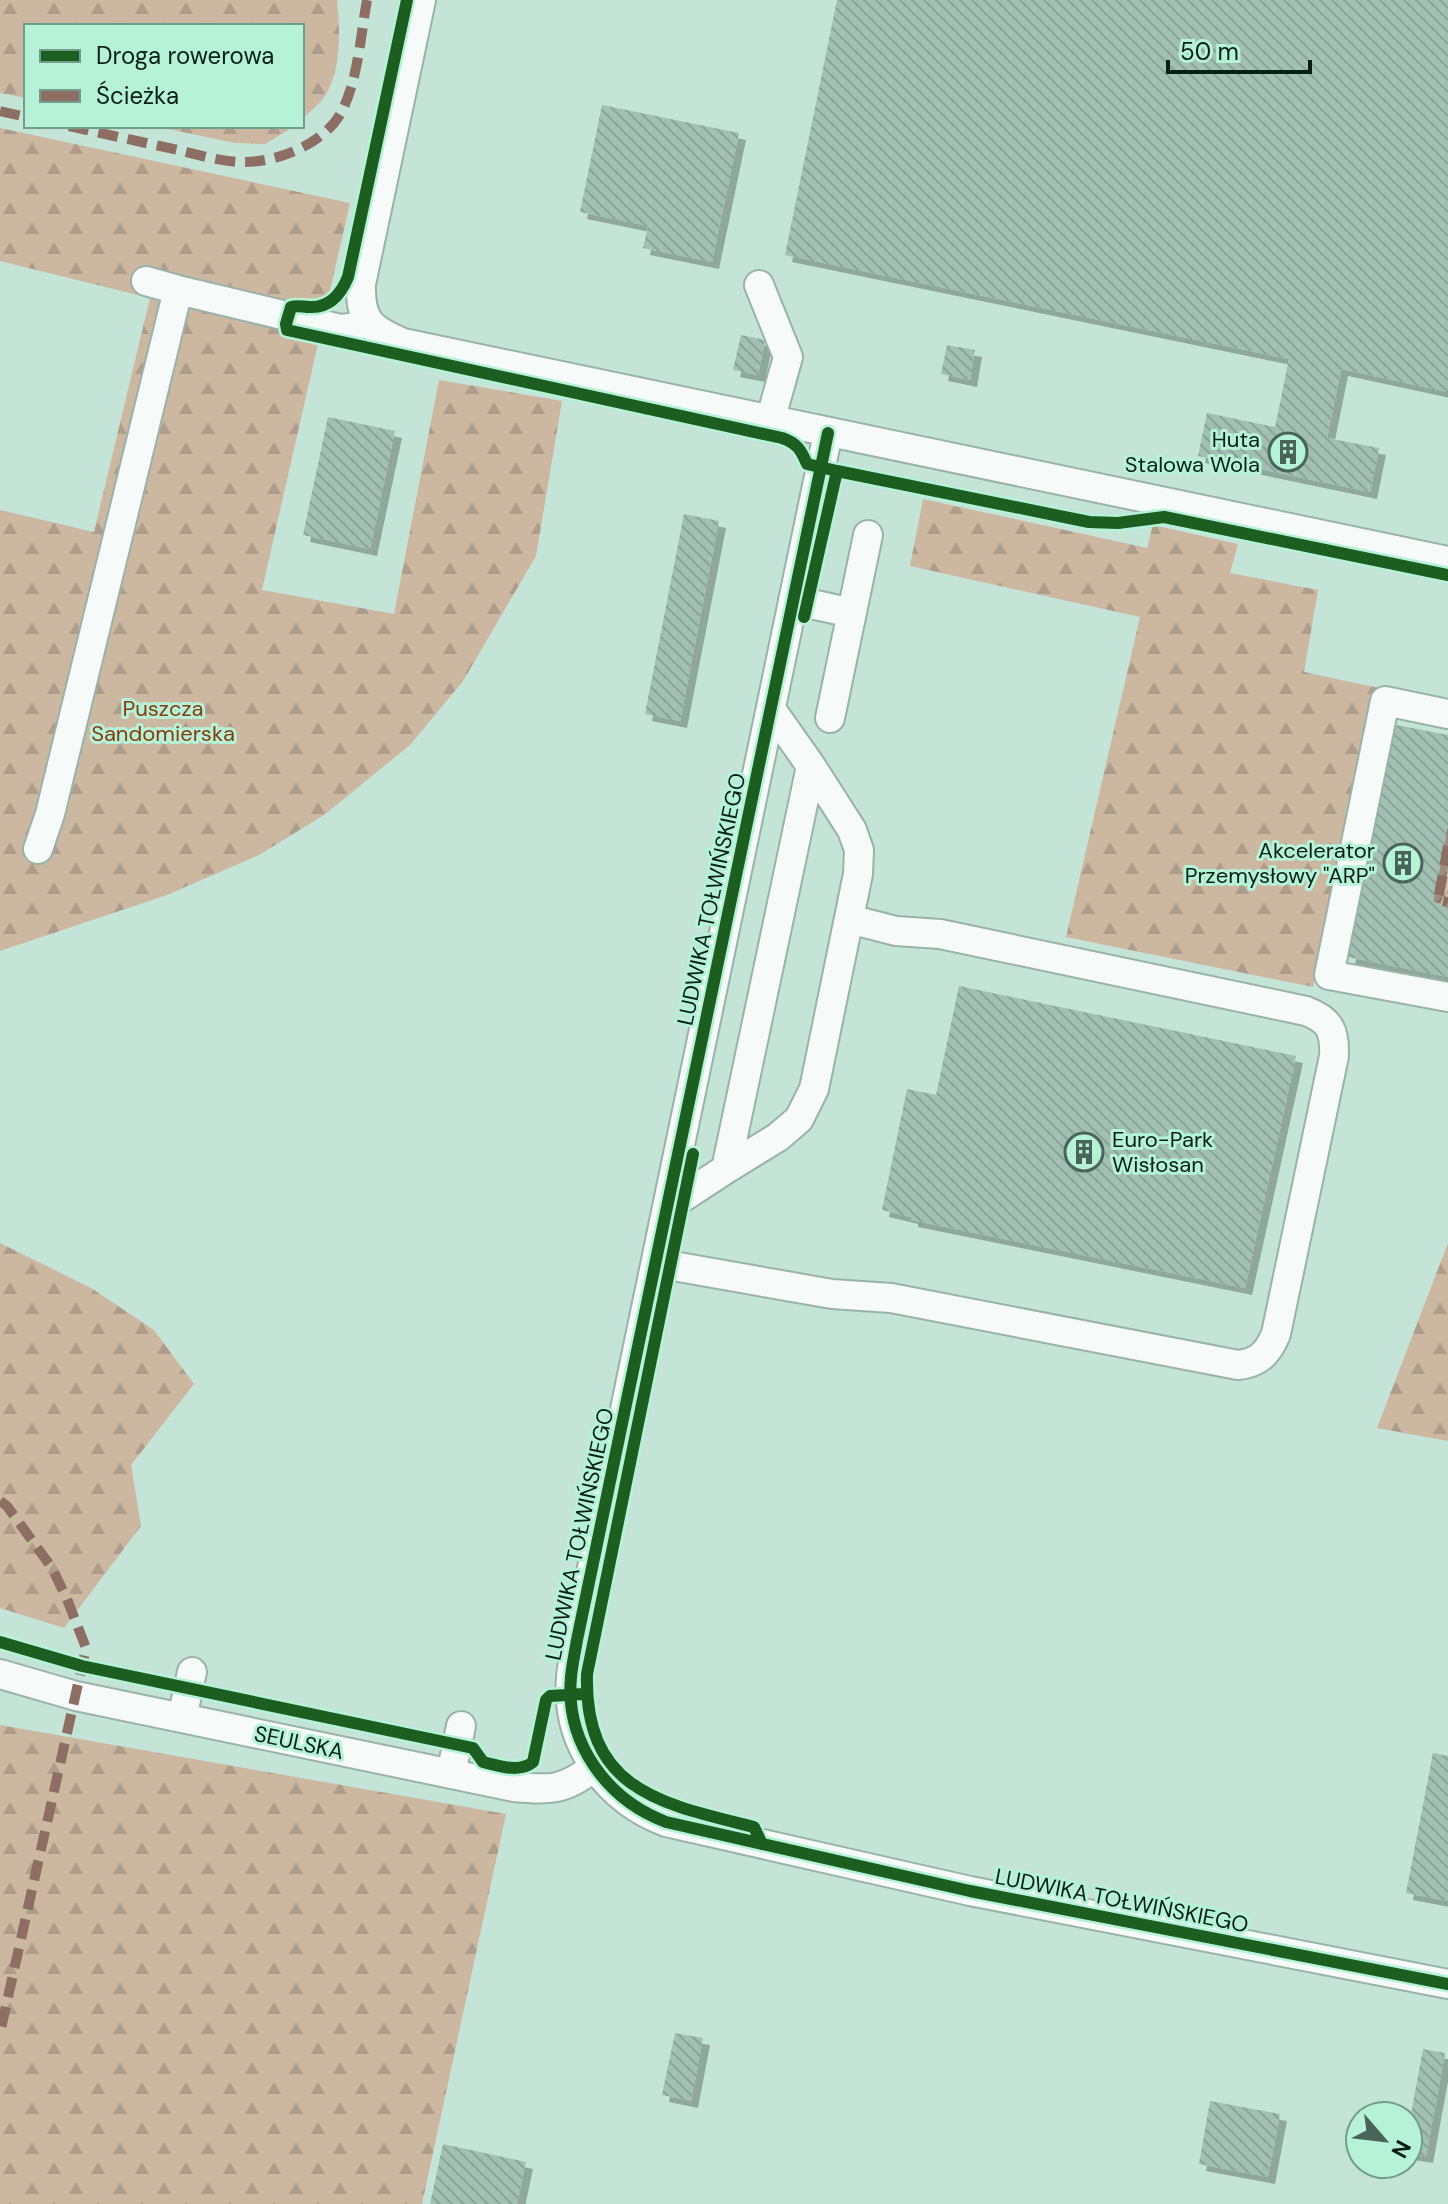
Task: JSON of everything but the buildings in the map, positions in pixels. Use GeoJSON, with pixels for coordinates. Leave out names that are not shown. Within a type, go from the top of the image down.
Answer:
{"type":"FeatureCollection","features":[{"type":"Feature","properties":{"kind":"street"},"geometry":{"type":"LineString","coordinates":[[421,0],[361,284],[360,307],[366,319],[381,334],[403,343],[1448,561]]}},
{"type":"Feature","properties":{"kind":"street"},"geometry":{"type":"LineString","coordinates":[[146,281],[341,329],[355,327],[366,319]]}},
{"type":"Feature","properties":{"kind":"street"},"geometry":{"type":"LineString","coordinates":[[759,285],[788,357],[770,421]]}},
{"type":"Feature","properties":{"kind":"street"},"geometry":{"type":"LineString","coordinates":[[38,849],[50,814],[178,290]]}},
{"type":"Feature","properties":{"kind":"street","name":"LUDWIKA TOŁWIŃSKIEGO"},"geometry":{"type":"LineString","coordinates":[[828,433],[571,1677],[574,1721],[580,1741],[609,1786],[653,1818],[680,1826],[970,1891],[1448,1984]]}},
{"type":"Feature","properties":{"kind":"street"},"geometry":{"type":"LineString","coordinates":[[830,718],[868,535]]}},
{"type":"Feature","properties":{"kind":"street"},"geometry":{"type":"LineString","coordinates":[[793,600],[852,613]]}},
{"type":"Feature","properties":{"kind":"street"},"geometry":{"type":"LineString","coordinates":[[1448,714],[1385,701],[1329,975],[1448,997]]}},
{"type":"Feature","properties":{"kind":"street"},"geometry":{"type":"LineString","coordinates":[[668,1207],[778,1137],[799,1119],[814,1089],[858,874],[859,850],[852,830],[771,709]]}},
{"type":"Feature","properties":{"kind":"street"},"geometry":{"type":"LineString","coordinates":[[726,1169],[811,766]]}},
{"type":"Feature","properties":{"kind":"street"},"geometry":{"type":"LineString","coordinates":[[656,1263],[832,1294],[891,1298],[1238,1365],[1250,1364],[1261,1358],[1270,1347],[1276,1334],[1334,1056],[1335,1038],[1330,1025],[1320,1016],[1306,1011],[940,934],[896,931],[849,919]]}},
{"type":"Feature","properties":{"kind":"street"},"geometry":{"type":"LineString","coordinates":[[182,1718],[192,1672]]}},
{"type":"Feature","properties":{"kind":"street","name":"SEULSKA"},"geometry":{"type":"LineString","coordinates":[[0,1674],[46,1689],[514,1787],[546,1790],[568,1786],[594,1767]]}},
{"type":"Feature","properties":{"kind":"street"},"geometry":{"type":"LineString","coordinates":[[451,1774],[461,1726]]}},
{"type":"Feature","properties":{"kind":"green space"},"geometry":{"type":"Polygon","coordinates":[[[0,0],[337,0],[339,37],[331,85],[325,96],[304,117],[304,24],[24,24],[24,98],[0,93],[0,0]]]}},
{"type":"Feature","properties":{"kind":"green space","name":"Puszcza Sandomierska"},"geometry":{"type":"Polygon","coordinates":[[[0,128],[350,203],[262,590],[394,614],[439,380],[562,401],[536,556],[463,681],[410,745],[324,815],[259,855],[167,895],[0,951],[0,510],[94,532],[150,298],[0,261],[0,128]]]}},
{"type":"Feature","properties":{"kind":"green space"},"geometry":{"type":"Polygon","coordinates":[[[164,128],[292,128],[265,144],[235,143],[164,128]]]}},
{"type":"Feature","properties":{"kind":"green space"},"geometry":{"type":"Polygon","coordinates":[[[923,499],[1147,548],[1153,525],[1238,544],[1230,573],[1318,590],[1304,672],[1379,688],[1313,987],[1066,937],[1140,617],[910,566],[923,499]]]}},
{"type":"Feature","properties":{"kind":"green space"},"geometry":{"type":"Polygon","coordinates":[[[0,1243],[91,1288],[154,1330],[194,1384],[131,1465],[141,1526],[64,1628],[0,1608],[0,1243]]]}},
{"type":"Feature","properties":{"kind":"green space"},"geometry":{"type":"Polygon","coordinates":[[[1448,1243],[1448,1441],[1377,1428],[1448,1243]]]}},
{"type":"Feature","properties":{"kind":"green space"},"geometry":{"type":"Polygon","coordinates":[[[0,1725],[506,1814],[422,2204],[0,2204],[0,1725]]]}},
{"type":"Feature","properties":{"kind":"shaded area"},"geometry":{"type":"Polygon","coordinates":[[[1448,825],[1448,906],[1433,902],[1448,825]]]}},
{"type":"Feature","properties":{"kind":"marked path"},"geometry":{"type":"LineString","coordinates":[[78,128],[227,161],[258,161],[301,148],[326,131],[343,109],[356,70],[367,0]]}},
{"type":"Feature","properties":{"kind":"marked path"},"geometry":{"type":"LineString","coordinates":[[0,111],[24,117]]}},
{"type":"Feature","properties":{"kind":"marked path"},"geometry":{"type":"LineString","coordinates":[[1448,846],[1438,900],[1448,902]]}},
{"type":"Feature","properties":{"kind":"marked path"},"geometry":{"type":"LineString","coordinates":[[0,1501],[7,1506],[52,1568],[86,1648],[0,2033]]}},
{"type":"Feature","properties":{"kind":"cycle path"},"geometry":{"type":"LineString","coordinates":[[407,0],[348,277],[342,289],[329,302],[317,307],[291,307],[287,330],[782,438],[798,448],[807,464],[837,471],[1089,522],[1118,523],[1164,517],[1448,575]]}},
{"type":"Feature","properties":{"kind":"cycle path"},"geometry":{"type":"LineString","coordinates":[[828,433],[577,1640],[571,1701],[583,1745],[594,1765],[625,1799],[666,1822],[970,1891],[1448,1984]]}},
{"type":"Feature","properties":{"kind":"cycle path"},"geometry":{"type":"LineString","coordinates":[[804,617],[837,471]]}},
{"type":"Feature","properties":{"kind":"cycle path"},"geometry":{"type":"LineString","coordinates":[[693,1154],[587,1674],[590,1713],[599,1744],[614,1768],[635,1786],[689,1810],[754,1827],[762,1844]]}},
{"type":"Feature","properties":{"kind":"cycle path"},"geometry":{"type":"LineString","coordinates":[[0,1642],[82,1666],[473,1748],[483,1762],[509,1768],[533,1762],[546,1700],[550,1696],[583,1694]]}},
{"type":"Feature","properties":{"kind":"place","name":"Huta Stalowa Wola"},"geometry":{"type":"Point","coordinates":[1288,452]}},
{"type":"Feature","properties":{"kind":"place","name":"Akcelerator Przemysłowy \"ARP\""},"geometry":{"type":"Point","coordinates":[1403,863]}},
{"type":"Feature","properties":{"kind":"place","name":"Euro-Park Wisłosan"},"geometry":{"type":"Point","coordinates":[1084,1152]}}]}
